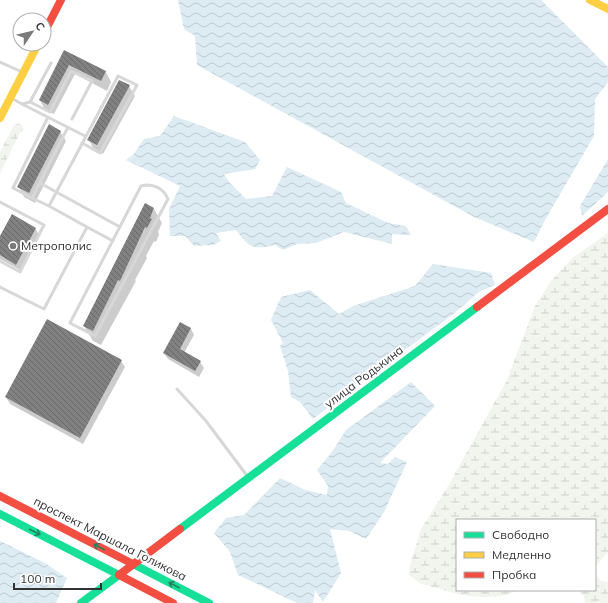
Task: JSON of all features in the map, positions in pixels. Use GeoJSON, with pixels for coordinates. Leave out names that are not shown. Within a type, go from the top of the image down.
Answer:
{"type":"FeatureCollection","features":[{"type":"Feature","properties":{"kind":"main road"},"geometry":{"type":"LineString","coordinates":[[52,17],[61,0]]}},
{"type":"Feature","properties":{"kind":"main road"},"geometry":{"type":"LineString","coordinates":[[590,0],[608,9]]}},
{"type":"Feature","properties":{"kind":"main road"},"geometry":{"type":"LineString","coordinates":[[0,118],[34,52]]}},
{"type":"Feature","properties":{"kind":"main road","name":"улица Родькина"},"geometry":{"type":"LineString","coordinates":[[120,575],[608,209]]}},
{"type":"Feature","properties":{"kind":"main road","name":"проспект Маршала Голикова"},"geometry":{"type":"LineString","coordinates":[[0,496],[209,603]]}},
{"type":"Feature","properties":{"kind":"main road"},"geometry":{"type":"LineString","coordinates":[[0,514],[174,603]]}},
{"type":"Feature","properties":{"kind":"main road"},"geometry":{"type":"LineString","coordinates":[[81,603],[120,575]]}},
{"type":"Feature","properties":{"kind":"lane"},"geometry":{"type":"LineString","coordinates":[[0,62],[24,73]]}},
{"type":"Feature","properties":{"kind":"lane"},"geometry":{"type":"LineString","coordinates":[[30,102],[51,63]]}},
{"type":"Feature","properties":{"kind":"lane"},"geometry":{"type":"LineString","coordinates":[[22,104],[30,102],[50,112],[71,71],[92,81],[72,119]]}},
{"type":"Feature","properties":{"kind":"lane"},"geometry":{"type":"LineString","coordinates":[[49,206],[85,136],[118,76],[137,85],[100,153],[82,143]]}},
{"type":"Feature","properties":{"kind":"lane"},"geometry":{"type":"LineString","coordinates":[[11,98],[85,136]]}},
{"type":"Feature","properties":{"kind":"lane"},"geometry":{"type":"LineString","coordinates":[[48,117],[13,188],[113,241]]}},
{"type":"Feature","properties":{"kind":"lane"},"geometry":{"type":"LineString","coordinates":[[32,198],[68,127]]}},
{"type":"Feature","properties":{"kind":"lane"},"geometry":{"type":"LineString","coordinates":[[40,183],[120,227]]}},
{"type":"Feature","properties":{"kind":"lane"},"geometry":{"type":"LineString","coordinates":[[151,185],[157,187],[166,194],[168,199],[95,336],[70,323],[113,241],[141,186],[151,185]]}},
{"type":"Feature","properties":{"kind":"lane"},"geometry":{"type":"LineString","coordinates":[[0,202],[44,226],[20,272],[0,261]]}},
{"type":"Feature","properties":{"kind":"lane"},"geometry":{"type":"LineString","coordinates":[[0,287],[44,309],[87,227]]}},
{"type":"Feature","properties":{"kind":"lane"},"geometry":{"type":"LineString","coordinates":[[177,389],[206,421],[249,478]]}},
{"type":"Feature","properties":{"kind":"green space"},"geometry":{"type":"Polygon","coordinates":[[[20,123],[24,129],[20,133],[0,173],[0,152],[14,125],[20,123]]]}},
{"type":"Feature","properties":{"kind":"green space"},"geometry":{"type":"Polygon","coordinates":[[[608,233],[608,552],[596,566],[596,519],[456,519],[456,591],[516,591],[502,596],[483,597],[462,595],[421,584],[409,575],[410,565],[421,529],[448,486],[507,380],[535,306],[552,280],[571,259],[608,233]]]}},
{"type":"Feature","properties":{"kind":"green space"},"geometry":{"type":"Polygon","coordinates":[[[596,575],[601,581],[608,582],[608,603],[585,603],[584,596],[579,591],[596,591],[596,575]]]}},
{"type":"Feature","properties":{"kind":"water"},"geometry":{"type":"Polygon","coordinates":[[[178,0],[541,0],[608,67],[608,82],[595,99],[594,136],[545,220],[534,242],[474,217],[197,65],[195,36],[184,29],[178,0]]]}},
{"type":"Feature","properties":{"kind":"water"},"geometry":{"type":"Polygon","coordinates":[[[174,116],[245,142],[260,160],[255,169],[224,174],[229,182],[246,199],[272,196],[287,167],[341,192],[346,203],[388,223],[406,226],[411,235],[392,234],[392,244],[344,232],[316,243],[297,244],[283,250],[275,245],[261,247],[252,246],[244,241],[236,230],[216,233],[221,241],[213,245],[194,246],[185,236],[170,236],[169,209],[180,186],[126,160],[133,155],[144,139],[160,136],[174,116]]]}},
{"type":"Feature","properties":{"kind":"water"},"geometry":{"type":"Polygon","coordinates":[[[608,159],[608,192],[582,216],[580,206],[608,159]]]}},
{"type":"Feature","properties":{"kind":"water"},"geometry":{"type":"Polygon","coordinates":[[[433,264],[491,273],[495,285],[479,292],[452,315],[367,378],[358,379],[353,390],[329,401],[326,409],[313,419],[300,402],[291,397],[288,371],[280,346],[283,343],[271,320],[281,297],[310,290],[339,314],[353,306],[415,286],[433,264]]]}},
{"type":"Feature","properties":{"kind":"water"},"geometry":{"type":"Polygon","coordinates":[[[411,382],[435,406],[380,463],[388,464],[395,457],[407,462],[384,512],[366,539],[349,531],[330,529],[341,573],[323,602],[315,590],[313,603],[297,603],[238,575],[230,552],[214,533],[226,518],[244,515],[280,478],[305,490],[327,495],[328,486],[317,470],[332,452],[346,430],[411,382]]]}},
{"type":"Feature","properties":{"kind":"water"},"geometry":{"type":"Polygon","coordinates":[[[0,541],[45,563],[67,578],[56,603],[0,603],[0,541]]]}},
{"type":"Feature","properties":{"kind":"building"},"geometry":{"type":"Polygon","coordinates":[[[64,50],[106,71],[101,81],[69,65],[48,105],[39,100],[64,50]]]}},
{"type":"Feature","properties":{"kind":"building"},"geometry":{"type":"Polygon","coordinates":[[[119,80],[130,85],[97,145],[87,140],[119,80]]]}},
{"type":"Feature","properties":{"kind":"building"},"geometry":{"type":"Polygon","coordinates":[[[49,124],[61,131],[29,193],[17,187],[49,124]]]}},
{"type":"Feature","properties":{"kind":"building"},"geometry":{"type":"Polygon","coordinates":[[[145,203],[154,208],[150,218],[152,219],[147,228],[145,227],[120,281],[118,280],[93,331],[83,326],[145,203]]]}},
{"type":"Feature","properties":{"kind":"building","name":"Метрополис"},"geometry":{"type":"Polygon","coordinates":[[[12,214],[36,228],[16,265],[0,255],[0,236],[12,214]]]}},
{"type":"Feature","properties":{"kind":"building"},"geometry":{"type":"Polygon","coordinates":[[[47,319],[122,360],[80,438],[5,397],[47,319]]]}},
{"type":"Feature","properties":{"kind":"building"},"geometry":{"type":"Polygon","coordinates":[[[180,322],[191,328],[180,349],[201,361],[195,371],[163,353],[180,322]]]}},
{"type":"Feature","properties":{"kind":"traffic: fast"},"geometry":{"type":"LineString","coordinates":[[180,529],[477,307]]}},
{"type":"Feature","properties":{"kind":"traffic: fast"},"geometry":{"type":"LineString","coordinates":[[0,514],[119,575],[81,603]]}},
{"type":"Feature","properties":{"kind":"traffic: fast"},"geometry":{"type":"LineString","coordinates":[[133,564],[209,603]]}},
{"type":"Feature","properties":{"kind":"traffic: slow"},"geometry":{"type":"LineString","coordinates":[[590,0],[608,9]]}},
{"type":"Feature","properties":{"kind":"traffic: slow"},"geometry":{"type":"LineString","coordinates":[[0,118],[34,52]]}},
{"type":"Feature","properties":{"kind":"traffic: jam"},"geometry":{"type":"LineString","coordinates":[[52,17],[61,0]]}},
{"type":"Feature","properties":{"kind":"traffic: jam"},"geometry":{"type":"LineString","coordinates":[[477,307],[608,209]]}},
{"type":"Feature","properties":{"kind":"traffic: jam"},"geometry":{"type":"LineString","coordinates":[[0,496],[133,564]]}},
{"type":"Feature","properties":{"kind":"traffic: jam"},"geometry":{"type":"LineString","coordinates":[[173,603],[119,575],[180,529]]}},
{"type":"Feature","properties":{"kind":"place","name":"Метрополис"},"geometry":{"type":"Point","coordinates":[13,246]}}]}
